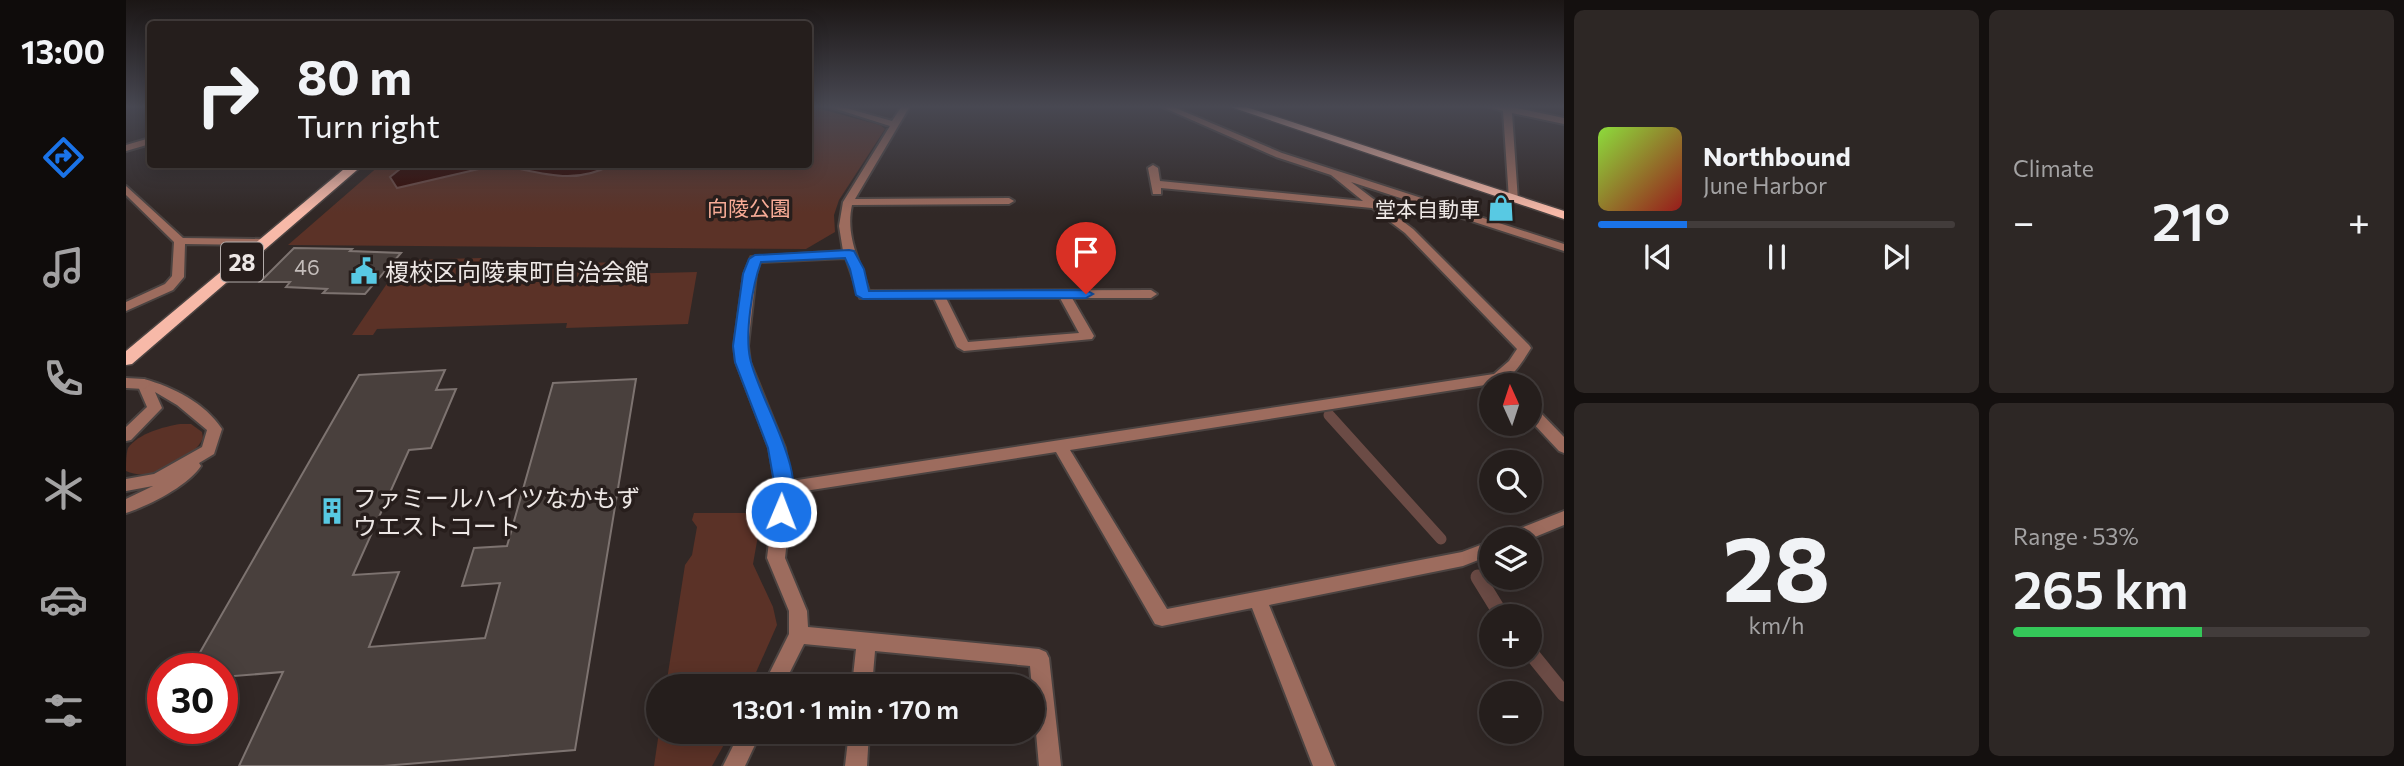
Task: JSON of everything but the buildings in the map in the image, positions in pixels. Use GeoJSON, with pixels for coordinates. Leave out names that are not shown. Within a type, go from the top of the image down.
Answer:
{"type":"FeatureCollection","features":[{"type":"Feature","properties":{"kind":"main road"},"geometry":{"type":"LineString","coordinates":[[1342,142],[1564,215]]}},
{"type":"Feature","properties":{"kind":"main road","name":"28"},"geometry":{"type":"LineString","coordinates":[[126,360],[353,168]]}},
{"type":"Feature","properties":{"kind":"street"},"geometry":{"type":"LineString","coordinates":[[126,148],[147,142]]}},
{"type":"Feature","properties":{"kind":"street"},"geometry":{"type":"LineString","coordinates":[[886,142],[848,202],[844,214],[844,241],[857,269],[863,295],[1151,294]]}},
{"type":"Feature","properties":{"kind":"street"},"geometry":{"type":"LineString","coordinates":[[1247,142],[1336,175],[1564,248]]}},
{"type":"Feature","properties":{"kind":"street"},"geometry":{"type":"LineString","coordinates":[[1510,142],[1514,198]]}},
{"type":"Feature","properties":{"kind":"street"},"geometry":{"type":"LineString","coordinates":[[1153,168],[1157,189],[1375,205]]}},
{"type":"Feature","properties":{"kind":"street"},"geometry":{"type":"LineString","coordinates":[[1336,175],[1409,231],[1524,348],[1508,373]]}},
{"type":"Feature","properties":{"kind":"street"},"geometry":{"type":"LineString","coordinates":[[126,189],[180,240],[265,243]]}},
{"type":"Feature","properties":{"kind":"street"},"geometry":{"type":"LineString","coordinates":[[848,202],[1009,201]]}},
{"type":"Feature","properties":{"kind":"street"},"geometry":{"type":"LineString","coordinates":[[126,307],[169,287],[178,277],[180,240]]}},
{"type":"Feature","properties":{"kind":"street"},"geometry":{"type":"LineString","coordinates":[[780,674],[799,635],[797,611],[776,558],[784,488],[777,448],[743,362],[741,346],[750,274],[755,259],[849,254]]}},
{"type":"Feature","properties":{"kind":"street"},"geometry":{"type":"LineString","coordinates":[[938,295],[964,347],[1087,336],[1065,294]]}},
{"type":"Feature","properties":{"kind":"street"},"geometry":{"type":"LineString","coordinates":[[126,383],[162,388],[195,410],[215,429],[209,450],[175,482],[126,507]]}},
{"type":"Feature","properties":{"kind":"street"},"geometry":{"type":"LineString","coordinates":[[126,436],[155,408],[144,384]]}},
{"type":"Feature","properties":{"kind":"street"},"geometry":{"type":"LineString","coordinates":[[784,488],[1479,385]]}},
{"type":"Feature","properties":{"kind":"street"},"geometry":{"type":"LineString","coordinates":[[1542,424],[1564,447]]}},
{"type":"Feature","properties":{"kind":"street"},"geometry":{"type":"LineString","coordinates":[[1060,446],[1162,618],[1463,559],[1479,553]]}},
{"type":"Feature","properties":{"kind":"street"},"geometry":{"type":"LineString","coordinates":[[126,485],[158,479],[209,450]]}},
{"type":"Feature","properties":{"kind":"street"},"geometry":{"type":"LineString","coordinates":[[1542,527],[1564,518]]}},
{"type":"Feature","properties":{"kind":"street"},"geometry":{"type":"LineString","coordinates":[[1258,600],[1324,766]]}},
{"type":"Feature","properties":{"kind":"street"},"geometry":{"type":"LineString","coordinates":[[799,635],[1039,658],[1050,766]]}},
{"type":"Feature","properties":{"kind":"street"},"geometry":{"type":"LineString","coordinates":[[863,674],[866,643]]}},
{"type":"Feature","properties":{"kind":"street"},"geometry":{"type":"LineString","coordinates":[[734,766],[745,744]]}},
{"type":"Feature","properties":{"kind":"street"},"geometry":{"type":"LineString","coordinates":[[856,766],[858,744]]}},
{"type":"Feature","properties":{"kind":"green space","name":"向陵公園"},"geometry":{"type":"Polygon","coordinates":[[[812,142],[877,142],[839,200],[834,215],[835,232],[806,249],[288,245],[377,168],[812,168],[812,142]]]}},
{"type":"Feature","properties":{"kind":"green space"},"geometry":{"type":"Polygon","coordinates":[[[482,258],[476,270],[510,269],[513,265],[621,262],[618,274],[697,272],[688,324],[566,328],[567,323],[377,329],[373,335],[352,335],[403,260],[482,258]]]}},
{"type":"Feature","properties":{"kind":"green space"},"geometry":{"type":"Polygon","coordinates":[[[180,424],[191,424],[202,432],[203,438],[190,455],[158,472],[136,474],[126,471],[127,450],[138,438],[180,424]]]}},
{"type":"Feature","properties":{"kind":"green space"},"geometry":{"type":"Polygon","coordinates":[[[694,513],[762,513],[753,564],[773,607],[777,625],[755,674],[668,674],[685,565],[692,555],[697,527],[692,520],[694,513]]]}},
{"type":"Feature","properties":{"kind":"green space"},"geometry":{"type":"Polygon","coordinates":[[[657,744],[724,744],[712,766],[654,766],[657,744]]]}},
{"type":"Feature","properties":{"kind":"shaded area"},"geometry":{"type":"Polygon","coordinates":[[[401,168],[483,168],[397,188],[390,177],[401,168]]]}},
{"type":"Feature","properties":{"kind":"shaded area"},"geometry":{"type":"Polygon","coordinates":[[[514,168],[604,168],[583,175],[543,174],[514,168]]]}},
{"type":"Feature","properties":{"kind":"waterway"},"geometry":{"type":"LineString","coordinates":[[1329,415],[1441,539]]}},
{"type":"Feature","properties":{"kind":"waterway"},"geometry":{"type":"LineString","coordinates":[[1478,577],[1495,604]]}},
{"type":"Feature","properties":{"kind":"waterway"},"geometry":{"type":"LineString","coordinates":[[1542,667],[1564,694]]}},
{"type":"Feature","properties":{"kind":"place","name":"堂本自動車"},"geometry":{"type":"Point","coordinates":[1501,208]}},
{"type":"Feature","properties":{"kind":"place","name":"榎校区向陵東町自治会館"},"geometry":{"type":"Point","coordinates":[364,271]}},
{"type":"Feature","properties":{"kind":"place","name":"ファミールハイツなかもず ウエストコート"},"geometry":{"type":"Point","coordinates":[332,511]}},
{"type":"Feature","properties":{"kind":"route"},"geometry":{"type":"LineString","coordinates":[[781,512],[784,488],[777,448],[743,362],[741,346],[750,274],[755,259],[849,254],[857,269],[863,295],[1086,294]]}}]}
